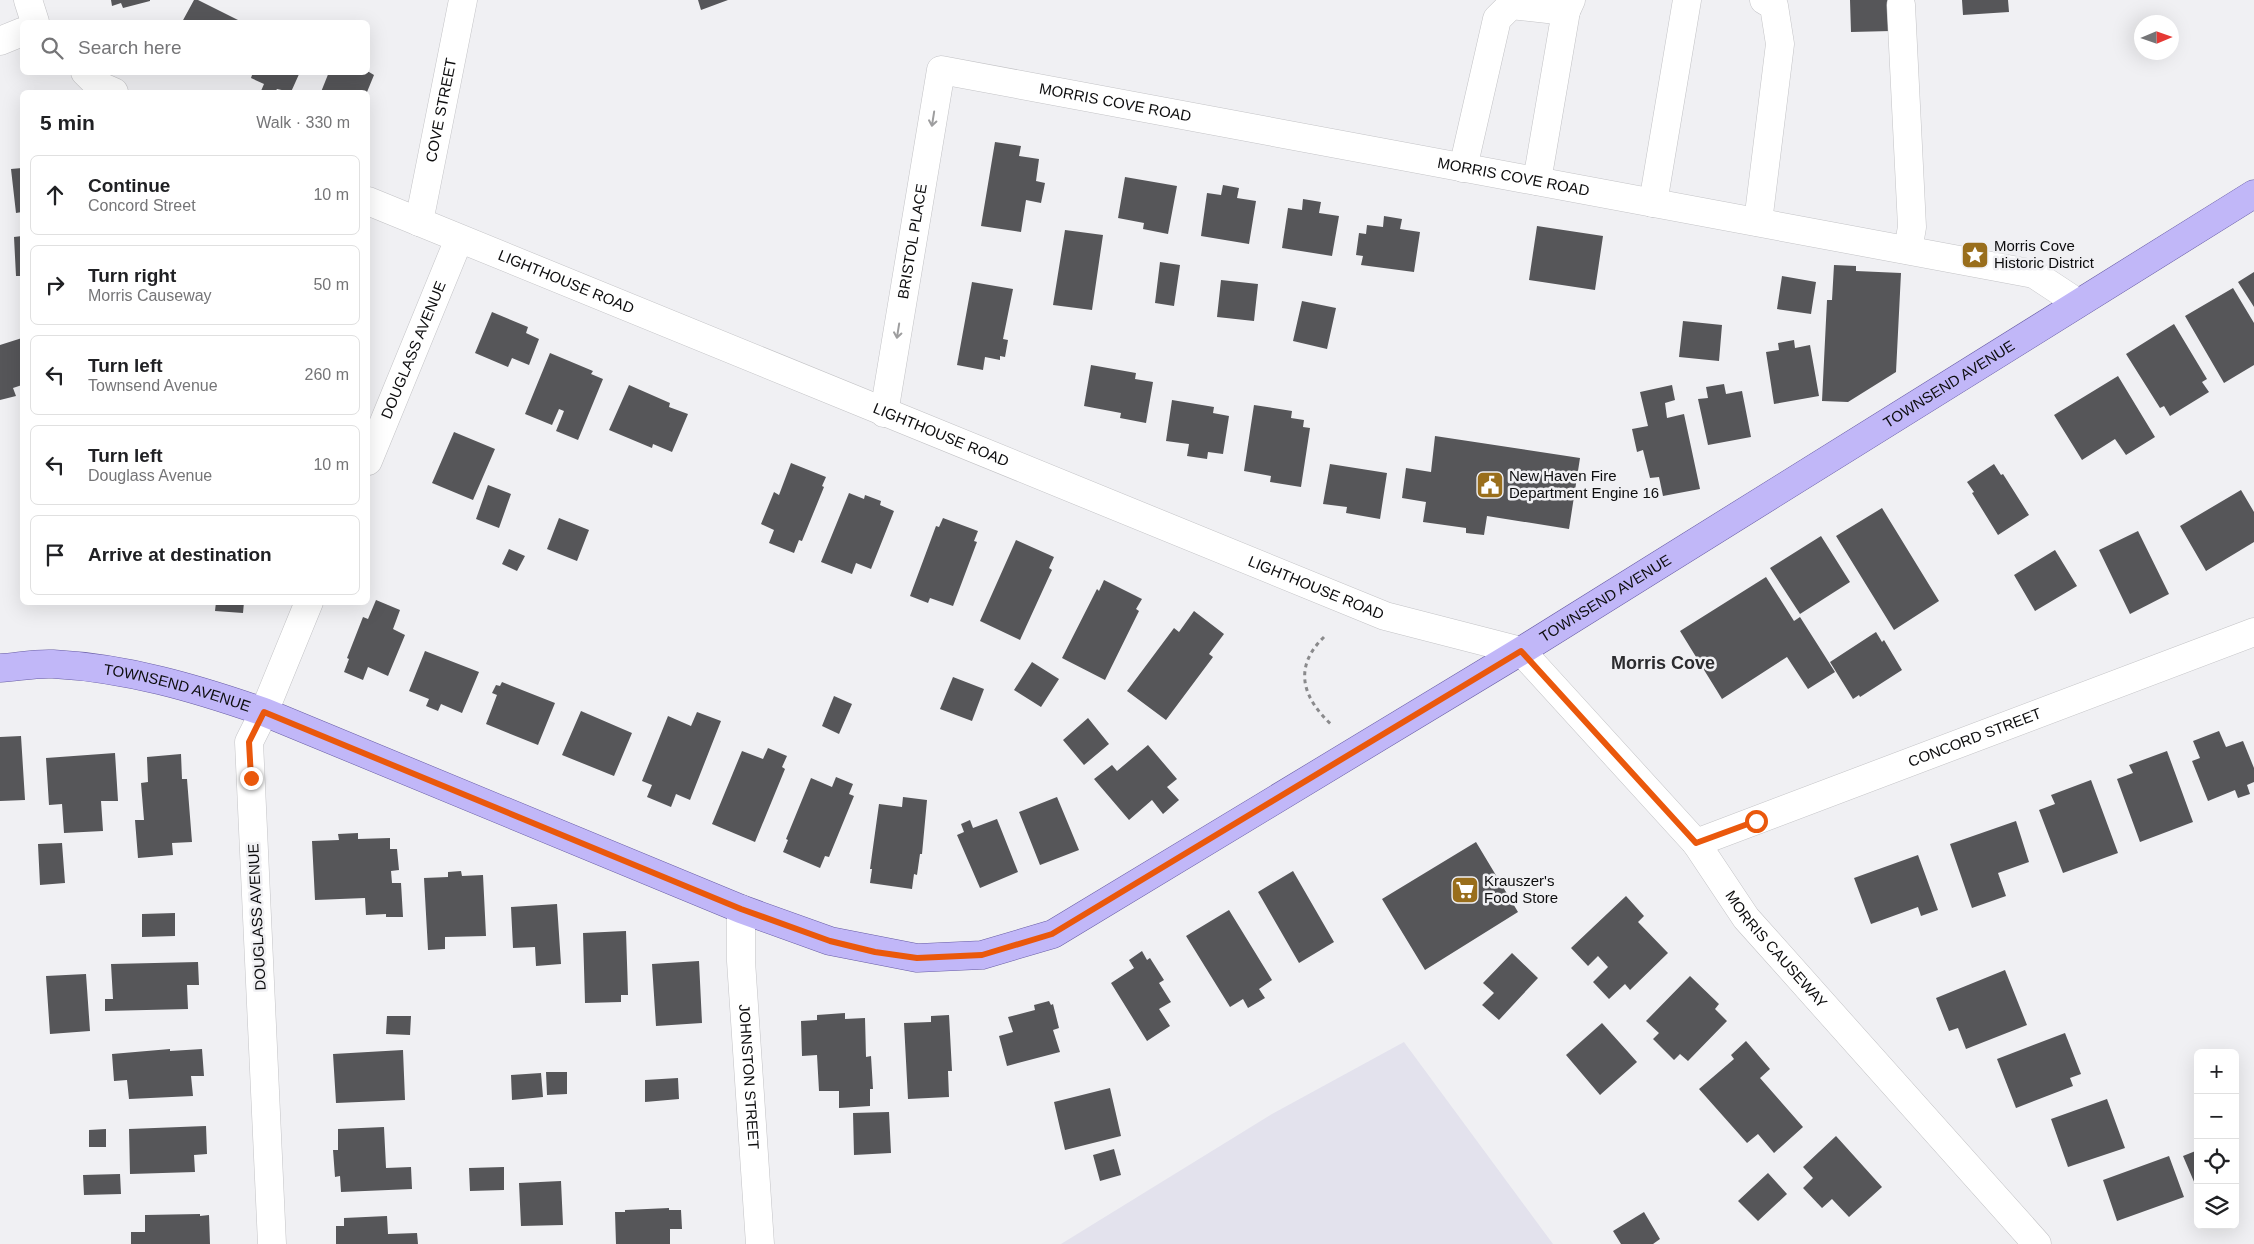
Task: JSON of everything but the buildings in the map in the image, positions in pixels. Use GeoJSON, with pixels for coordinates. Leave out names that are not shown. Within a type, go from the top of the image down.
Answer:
{"type":"FeatureCollection","features":[{"type":"Feature","properties":{"kind":"main road","name":"TOWNSEND AVENUE"},"geometry":{"type":"LineString","coordinates":[[0,668],[51,664],[134,673],[199,690],[264,712],[741,909],[830,941],[875,952],[917,958],[982,955],[1052,934],[1521,651],[2254,194]]}},
{"type":"Feature","properties":{"kind":"street"},"geometry":{"type":"LineString","coordinates":[[28,0],[34,20]]}},
{"type":"Feature","properties":{"kind":"street","name":"COVE STREET"},"geometry":{"type":"LineString","coordinates":[[419,222],[463,0]]}},
{"type":"Feature","properties":{"kind":"street"},"geometry":{"type":"LineString","coordinates":[[1653,203],[1687,0]]}},
{"type":"Feature","properties":{"kind":"street"},"geometry":{"type":"LineString","coordinates":[[1758,222],[1780,44],[1774,6],[1764,0]]}},
{"type":"Feature","properties":{"kind":"street"},"geometry":{"type":"LineString","coordinates":[[1901,5],[1912,227],[1908,250]]}},
{"type":"Feature","properties":{"kind":"street"},"geometry":{"type":"LineString","coordinates":[[1463,168],[1497,19],[1511,6],[1569,6],[1538,182]]}},
{"type":"Feature","properties":{"kind":"street"},"geometry":{"type":"LineString","coordinates":[[0,41],[20,33]]}},
{"type":"Feature","properties":{"kind":"street","name":"MORRIS COVE ROAD"},"geometry":{"type":"LineString","coordinates":[[941,70],[2034,274],[2078,303]]}},
{"type":"Feature","properties":{"kind":"street","name":"BRISTOL PLACE"},"geometry":{"type":"LineString","coordinates":[[884,413],[941,70]]}},
{"type":"Feature","properties":{"kind":"street"},"geometry":{"type":"LineString","coordinates":[[88,75],[98,85],[109,90]]}},
{"type":"Feature","properties":{"kind":"street","name":"LIGHTHOUSE ROAD"},"geometry":{"type":"LineString","coordinates":[[370,202],[1385,616],[1521,651]]}},
{"type":"Feature","properties":{"kind":"street","name":"DOUGLASS AVENUE"},"geometry":{"type":"LineString","coordinates":[[370,456],[459,239]]}},
{"type":"Feature","properties":{"kind":"street","name":"DOUGLASS AVENUE"},"geometry":{"type":"LineString","coordinates":[[272,1244],[249,742],[264,712],[308,605]]}},
{"type":"Feature","properties":{"kind":"street","name":"CONCORD STREET"},"geometry":{"type":"LineString","coordinates":[[1696,843],[2254,632]]}},
{"type":"Feature","properties":{"kind":"street","name":"MORRIS CAUSEWAY"},"geometry":{"type":"LineString","coordinates":[[1521,651],[1696,843],[1746,918],[2037,1244]]}},
{"type":"Feature","properties":{"kind":"street","name":"JOHNSTON STREET"},"geometry":{"type":"LineString","coordinates":[[741,909],[741,961],[760,1244]]}},
{"type":"Feature","properties":{"kind":"path"},"geometry":{"type":"LineString","coordinates":[[1324,638],[1314,647],[1307,659],[1304,675],[1307,694],[1315,707],[1338,730]]}},
{"type":"Feature","properties":{"kind":"shaded area"},"geometry":{"type":"Polygon","coordinates":[[[1404,1042],[1553,1244],[1061,1244],[1272,1114],[1404,1042]]]}},
{"type":"Feature","properties":{"kind":"place","name":"Morris Cove Historic District"},"geometry":{"type":"Point","coordinates":[1975,255]}},
{"type":"Feature","properties":{"kind":"place","name":"New Haven Fire Department Engine 16"},"geometry":{"type":"Point","coordinates":[1490,485]}},
{"type":"Feature","properties":{"kind":"place","name":"Krauszer's Food Store"},"geometry":{"type":"Point","coordinates":[1465,890]}},
{"type":"Feature","properties":{"kind":"district","name":"Morris Cove"},"geometry":{"type":"Point","coordinates":[1663,663]}},
{"type":"Feature","properties":{"kind":"route"},"geometry":{"type":"LineString","coordinates":[[251,778],[249,742],[264,712],[741,909],[830,941],[875,952],[917,958],[982,955],[1052,934],[1521,651],[1696,843],[1756,821]]}}]}
